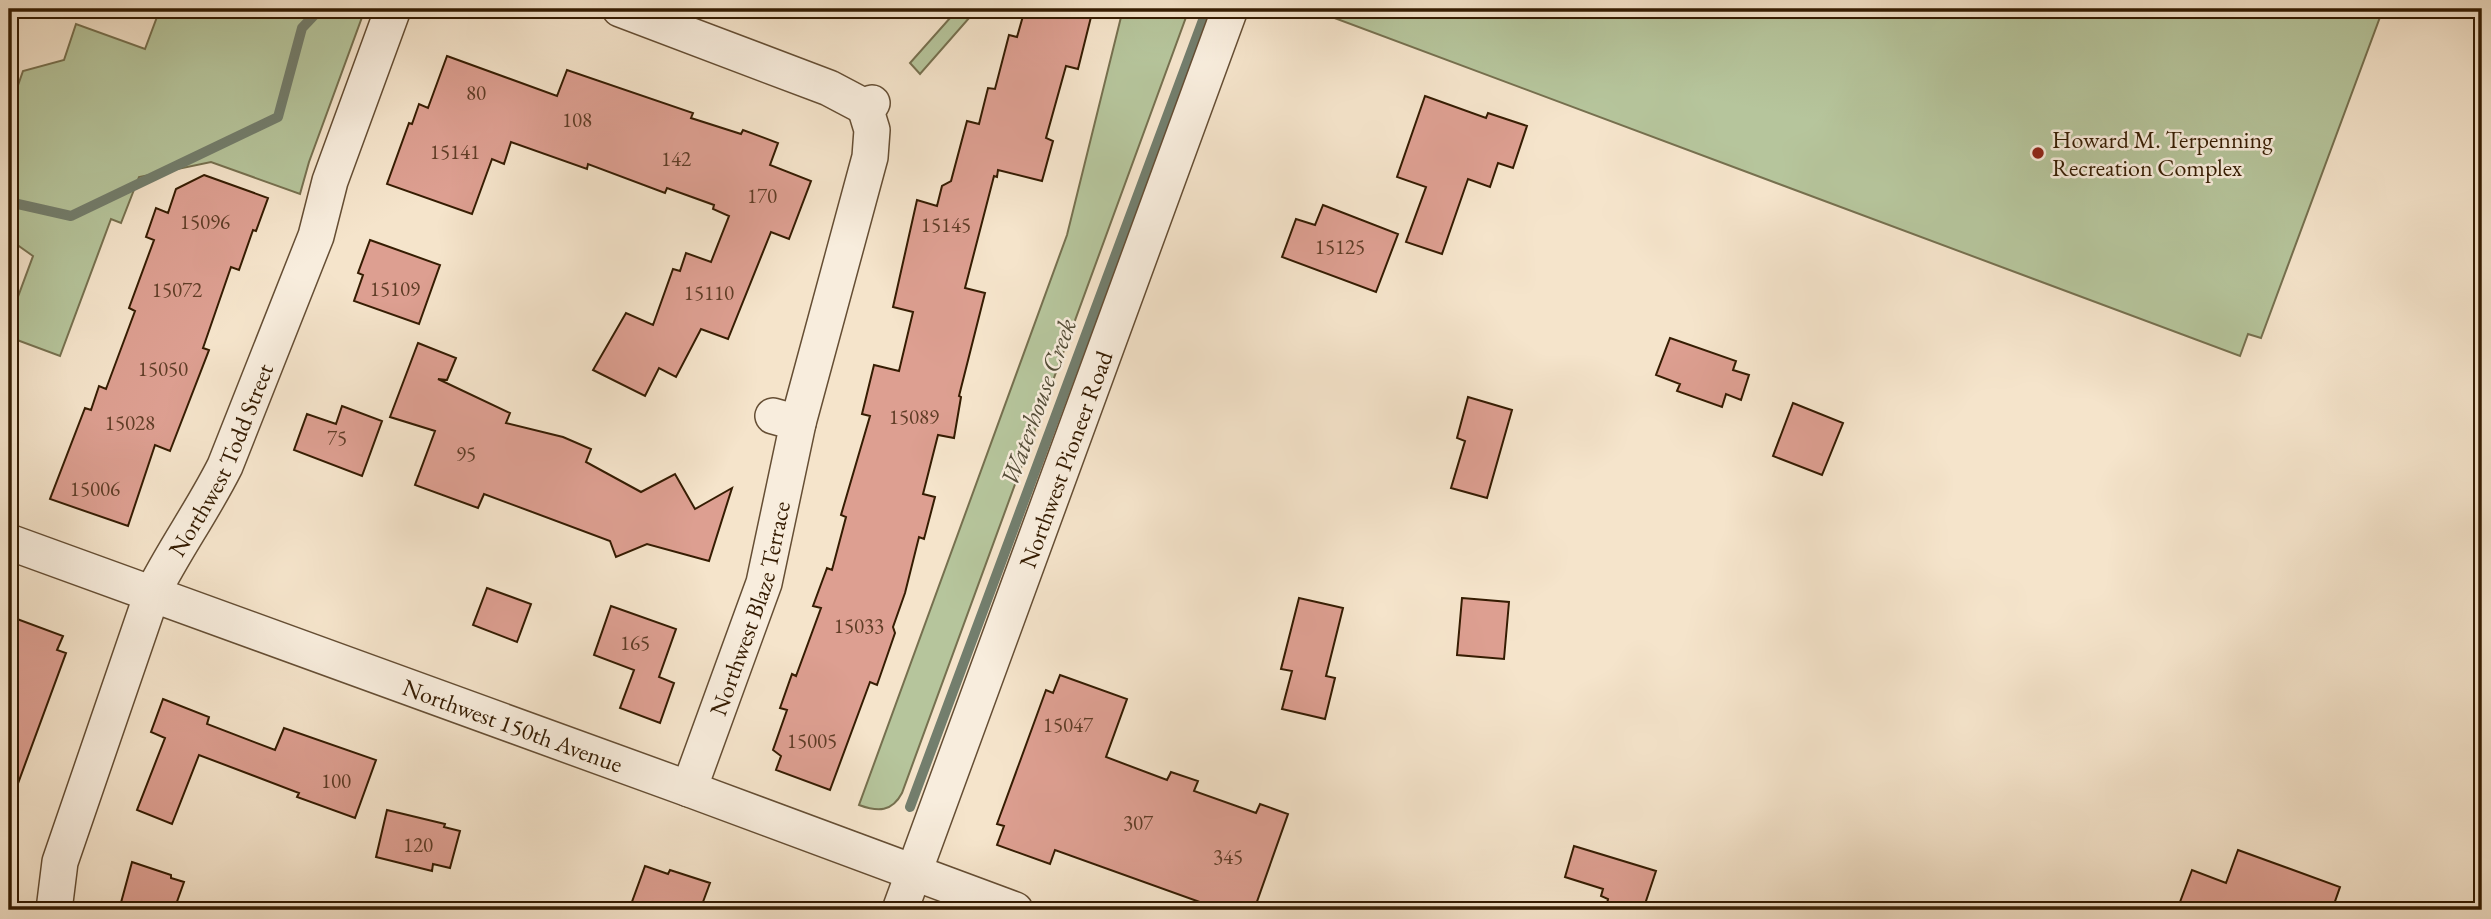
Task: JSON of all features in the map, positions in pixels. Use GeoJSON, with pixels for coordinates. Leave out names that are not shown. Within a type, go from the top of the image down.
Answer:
{"type":"FeatureCollection","features":[{"type":"Feature","properties":{"kind":"street","name":"Northwest Todd Street"},"geometry":{"type":"LineString","coordinates":[[54,910],[60,862],[152,594],[212,494],[225,466],[316,236],[330,181],[393,9]]}},
{"type":"Feature","properties":{"kind":"street","name":"Northwest Blaze Terrace"},"geometry":{"type":"LineString","coordinates":[[620,9],[830,88],[868,105],[872,130],[870,158],[785,419],[764,583],[690,789]]}},
{"type":"Feature","properties":{"kind":"street","name":"Northwest Pioneer Road"},"geometry":{"type":"LineString","coordinates":[[900,910],[1230,9]]}},
{"type":"Feature","properties":{"kind":"street","name":"Northwest 150th Avenue"},"geometry":{"type":"LineString","coordinates":[[9,542],[1015,910]]}},
{"type":"Feature","properties":{"kind":"green space"},"geometry":{"type":"Polygon","coordinates":[[[160,9],[365,9],[309,162],[300,194],[211,162],[139,177],[121,223],[111,219],[60,356],[9,337],[9,321],[33,256],[9,239],[9,111],[23,71],[64,60],[76,24],[145,49],[160,9]]]}},
{"type":"Feature","properties":{"kind":"green space"},"geometry":{"type":"Polygon","coordinates":[[[958,9],[977,9],[920,74],[910,63],[958,9]]]}},
{"type":"Feature","properties":{"kind":"green space"},"geometry":{"type":"Polygon","coordinates":[[[1123,9],[1189,9],[902,793],[894,804],[884,809],[859,805],[1067,235],[1123,9]]]}},
{"type":"Feature","properties":{"kind":"green space","name":"Howard M. Terpenning Recreation Complex"},"geometry":{"type":"Polygon","coordinates":[[[1327,9],[2383,9],[2261,338],[2248,334],[2240,356],[1321,13],[1327,9]]]}},
{"type":"Feature","properties":{"kind":"building"},"geometry":{"type":"Polygon","coordinates":[[[1025,9],[1093,9],[1078,69],[1066,66],[1046,138],[1053,141],[1042,181],[998,170],[997,177],[994,176],[965,288],[985,293],[959,396],[961,397],[954,438],[938,435],[923,494],[935,497],[924,539],[919,537],[893,627],[895,633],[877,685],[870,682],[830,790],[776,770],[781,756],[773,750],[787,710],[780,708],[792,674],[796,676],[821,608],[813,606],[827,568],[832,570],[846,517],[841,515],[870,416],[862,414],[874,365],[899,371],[913,312],[893,307],[917,200],[937,206],[942,186],[951,181],[967,121],[979,124],[988,88],[995,89],[1009,35],[1017,37],[1025,9]]]}},
{"type":"Feature","properties":{"kind":"building"},"geometry":{"type":"Polygon","coordinates":[[[447,56],[557,96],[567,70],[693,113],[691,118],[741,134],[743,130],[778,143],[770,165],[811,181],[789,239],[771,232],[728,339],[701,329],[676,377],[659,368],[645,396],[593,370],[626,313],[653,325],[673,269],[680,271],[686,253],[711,262],[729,216],[713,209],[714,205],[667,188],[665,193],[588,164],[587,169],[511,142],[504,164],[492,159],[472,214],[387,184],[409,123],[412,124],[419,104],[428,108],[447,56]]]}},
{"type":"Feature","properties":{"kind":"building"},"geometry":{"type":"Polygon","coordinates":[[[1425,96],[1486,118],[1488,113],[1527,126],[1513,168],[1498,163],[1490,187],[1468,179],[1442,254],[1406,242],[1426,187],[1397,177],[1425,96]]]}},
{"type":"Feature","properties":{"kind":"building"},"geometry":{"type":"Polygon","coordinates":[[[204,175],[268,198],[239,270],[231,267],[203,348],[209,350],[170,451],[155,445],[128,526],[50,499],[85,408],[91,410],[99,386],[106,389],[135,311],[129,308],[154,240],[146,237],[156,208],[168,213],[176,189],[204,175]]]}},
{"type":"Feature","properties":{"kind":"building"},"geometry":{"type":"Polygon","coordinates":[[[1323,205],[1398,234],[1376,292],[1282,257],[1296,219],[1315,225],[1323,205]]]}},
{"type":"Feature","properties":{"kind":"building"},"geometry":{"type":"Polygon","coordinates":[[[370,240],[440,265],[419,324],[354,301],[363,275],[358,273],[370,240]]]}},
{"type":"Feature","properties":{"kind":"building"},"geometry":{"type":"Polygon","coordinates":[[[1670,338],[1736,361],[1733,370],[1749,375],[1741,400],[1726,394],[1722,407],[1677,391],[1680,384],[1656,375],[1670,338]]]}},
{"type":"Feature","properties":{"kind":"building"},"geometry":{"type":"Polygon","coordinates":[[[418,343],[456,358],[447,380],[438,379],[510,413],[506,423],[563,437],[591,449],[586,462],[641,492],[675,474],[695,509],[732,488],[709,561],[647,544],[616,557],[610,541],[484,494],[478,508],[415,485],[435,431],[390,417],[418,343]]]}},
{"type":"Feature","properties":{"kind":"building"},"geometry":{"type":"Polygon","coordinates":[[[1468,397],[1512,410],[1487,498],[1451,488],[1465,441],[1457,438],[1468,397]]]}},
{"type":"Feature","properties":{"kind":"building"},"geometry":{"type":"Polygon","coordinates":[[[1793,403],[1843,423],[1822,475],[1773,456],[1793,403]]]}},
{"type":"Feature","properties":{"kind":"building"},"geometry":{"type":"Polygon","coordinates":[[[342,406],[382,421],[362,476],[294,450],[307,414],[336,424],[342,406]]]}},
{"type":"Feature","properties":{"kind":"building"},"geometry":{"type":"Polygon","coordinates":[[[487,588],[531,604],[517,642],[473,625],[487,588]]]}},
{"type":"Feature","properties":{"kind":"building"},"geometry":{"type":"Polygon","coordinates":[[[1299,598],[1343,608],[1326,676],[1335,678],[1325,719],[1282,709],[1292,671],[1281,669],[1299,598]]]}},
{"type":"Feature","properties":{"kind":"building"},"geometry":{"type":"Polygon","coordinates":[[[1462,598],[1509,602],[1504,659],[1457,655],[1462,598]]]}},
{"type":"Feature","properties":{"kind":"building"},"geometry":{"type":"Polygon","coordinates":[[[611,606],[676,629],[659,677],[674,683],[660,723],[620,708],[634,670],[594,655],[611,606]]]}},
{"type":"Feature","properties":{"kind":"building"},"geometry":{"type":"Polygon","coordinates":[[[9,616],[63,636],[57,650],[66,653],[13,797],[9,796],[9,616]]]}},
{"type":"Feature","properties":{"kind":"building"},"geometry":{"type":"Polygon","coordinates":[[[1060,675],[1127,699],[1106,757],[1167,780],[1171,772],[1198,781],[1194,791],[1256,813],[1260,804],[1288,814],[1254,910],[1222,910],[1055,850],[1050,864],[997,845],[1004,826],[997,824],[1046,690],[1053,693],[1060,675]]]}},
{"type":"Feature","properties":{"kind":"building"},"geometry":{"type":"Polygon","coordinates":[[[163,699],[209,717],[207,724],[275,750],[284,728],[376,760],[355,818],[297,797],[299,793],[199,755],[172,824],[137,810],[165,738],[151,732],[163,699]]]}},
{"type":"Feature","properties":{"kind":"building"},"geometry":{"type":"Polygon","coordinates":[[[387,810],[445,824],[444,827],[460,831],[450,868],[433,864],[432,871],[376,857],[387,810]]]}},
{"type":"Feature","properties":{"kind":"building"},"geometry":{"type":"Polygon","coordinates":[[[1574,846],[1656,871],[1643,910],[1628,910],[1607,904],[1608,899],[1601,896],[1603,889],[1565,877],[1574,846]]]}},
{"type":"Feature","properties":{"kind":"building"},"geometry":{"type":"Polygon","coordinates":[[[2238,850],[2340,887],[2332,910],[2177,910],[2192,870],[2226,883],[2238,850]]]}},
{"type":"Feature","properties":{"kind":"building"},"geometry":{"type":"Polygon","coordinates":[[[132,862],[184,882],[174,910],[119,910],[132,862]]]}},
{"type":"Feature","properties":{"kind":"building"},"geometry":{"type":"Polygon","coordinates":[[[645,866],[668,874],[670,870],[710,883],[700,910],[629,910],[645,866]]]}},
{"type":"Feature","properties":{"kind":"waterway"},"geometry":{"type":"LineString","coordinates":[[9,202],[71,216],[278,117],[302,28],[320,9]]}},
{"type":"Feature","properties":{"kind":"waterway","name":"Waterhouse Creek"},"geometry":{"type":"LineString","coordinates":[[910,807],[1206,12]]}},
{"type":"Feature","properties":{"kind":"place","name":"Howard M. Terpenning Recreation Complex"},"geometry":{"type":"Point","coordinates":[2038,153]}}]}
